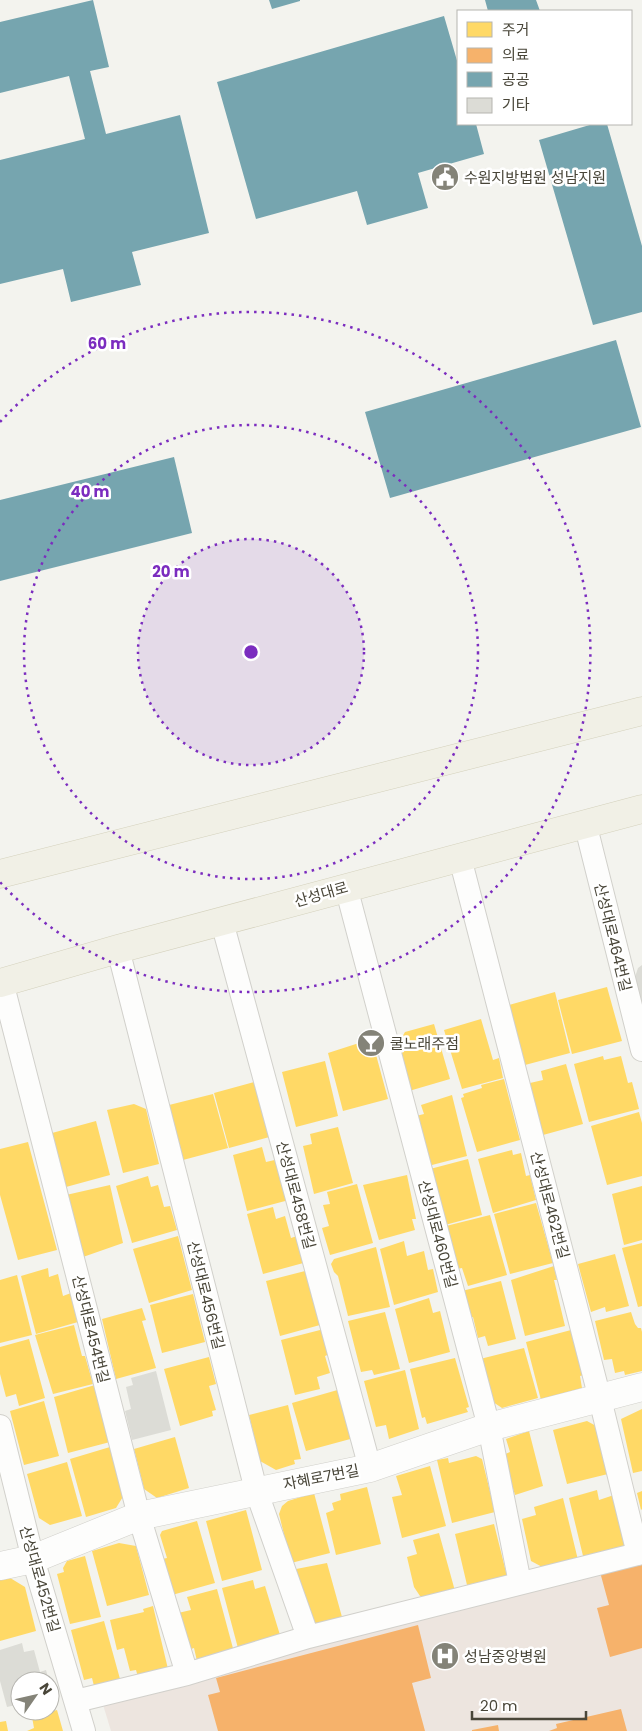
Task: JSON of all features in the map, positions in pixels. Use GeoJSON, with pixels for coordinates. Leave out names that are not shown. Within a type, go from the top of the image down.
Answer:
{"type":"FeatureCollection","features":[{"type":"Feature","properties":{"kind":"main road"},"geometry":{"type":"LineString","coordinates":[[0,874],[642,711]]}},
{"type":"Feature","properties":{"kind":"main road","name":"산성대로"},"geometry":{"type":"LineString","coordinates":[[1,982],[118,948],[222,922],[346,887],[642,809]]}},
{"type":"Feature","properties":{"kind":"street","name":"자혜로7번길"},"geometry":{"type":"LineString","coordinates":[[0,1566],[33,1559],[138,1516],[256,1490],[370,1468],[489,1427],[642,1387]]}},
{"type":"Feature","properties":{"kind":"lane","name":"산성대로464번길"},"geometry":{"type":"LineString","coordinates":[[585,824],[642,1050]]}},
{"type":"Feature","properties":{"kind":"lane","name":"산성대로462번길"},"geometry":{"type":"LineString","coordinates":[[460,858],[640,1553]]}},
{"type":"Feature","properties":{"kind":"lane","name":"산성대로460번길"},"geometry":{"type":"LineString","coordinates":[[346,887],[489,1427],[520,1583]]}},
{"type":"Feature","properties":{"kind":"lane","name":"산성대로458번길"},"geometry":{"type":"LineString","coordinates":[[222,922],[370,1468]]}},
{"type":"Feature","properties":{"kind":"lane","name":"산성대로456번길"},"geometry":{"type":"LineString","coordinates":[[118,948],[256,1490],[308,1637]]}},
{"type":"Feature","properties":{"kind":"lane","name":"산성대로454번길"},"geometry":{"type":"LineString","coordinates":[[1,982],[138,1516],[187,1674]]}},
{"type":"Feature","properties":{"kind":"lane","name":"산성대로452번길"},"geometry":{"type":"LineString","coordinates":[[0,1426],[33,1559],[84,1731]]}},
{"type":"Feature","properties":{"kind":"lane"},"geometry":{"type":"LineString","coordinates":[[76,1700],[187,1674],[308,1637],[640,1553]]}},
{"type":"Feature","properties":{"kind":"shaded area","name":"성남중앙병원"},"geometry":{"type":"Polygon","coordinates":[[[642,1553],[642,1731],[111,1731],[101,1698],[642,1553]]]}},
{"type":"Feature","properties":{"kind":"building: 주거"},"geometry":{"type":"Polygon","coordinates":[[[607,987],[622,1041],[572,1054],[558,1000],[607,987]]]}},
{"type":"Feature","properties":{"kind":"building: 주거"},"geometry":{"type":"Polygon","coordinates":[[[555,992],[570,1053],[525,1065],[509,1005],[555,992]]]}},
{"type":"Feature","properties":{"kind":"building: 주거"},"geometry":{"type":"Polygon","coordinates":[[[481,1019],[493,1060],[499,1058],[503,1078],[462,1089],[444,1030],[481,1019]]]}},
{"type":"Feature","properties":{"kind":"building: 주거"},"geometry":{"type":"Polygon","coordinates":[[[434,1024],[450,1079],[409,1091],[397,1046],[405,1032],[434,1024]]]}},
{"type":"Feature","properties":{"kind":"building: 주거"},"geometry":{"type":"Polygon","coordinates":[[[359,1043],[375,1051],[388,1099],[343,1111],[328,1053],[359,1043]]]}},
{"type":"Feature","properties":{"kind":"building: 주거"},"geometry":{"type":"Polygon","coordinates":[[[603,1056],[604,1060],[621,1056],[628,1083],[632,1082],[639,1109],[589,1122],[574,1064],[603,1056]]]}},
{"type":"Feature","properties":{"kind":"building: 주거"},"geometry":{"type":"Polygon","coordinates":[[[325,1061],[338,1116],[296,1127],[282,1072],[325,1061]]]}},
{"type":"Feature","properties":{"kind":"building: 주거"},"geometry":{"type":"Polygon","coordinates":[[[566,1064],[583,1124],[543,1135],[530,1083],[543,1080],[541,1071],[566,1064]]]}},
{"type":"Feature","properties":{"kind":"building: 주거"},"geometry":{"type":"Polygon","coordinates":[[[504,1079],[520,1140],[477,1152],[461,1098],[464,1097],[463,1094],[482,1088],[481,1085],[504,1079]]]}},
{"type":"Feature","properties":{"kind":"building: 주거"},"geometry":{"type":"Polygon","coordinates":[[[258,1081],[273,1136],[229,1148],[214,1093],[258,1081]]]}},
{"type":"Feature","properties":{"kind":"building: 주거"},"geometry":{"type":"Polygon","coordinates":[[[213,1094],[228,1148],[183,1160],[169,1105],[213,1094]]]}},
{"type":"Feature","properties":{"kind":"building: 주거"},"geometry":{"type":"Polygon","coordinates":[[[452,1095],[467,1156],[428,1166],[416,1116],[424,1114],[421,1105],[452,1095]]]}},
{"type":"Feature","properties":{"kind":"building: 주거"},"geometry":{"type":"Polygon","coordinates":[[[134,1104],[146,1109],[159,1164],[123,1173],[107,1110],[134,1104]]]}},
{"type":"Feature","properties":{"kind":"building: 주거"},"geometry":{"type":"Polygon","coordinates":[[[639,1112],[642,1123],[642,1176],[607,1185],[591,1126],[639,1112]]]}},
{"type":"Feature","properties":{"kind":"building: 주거"},"geometry":{"type":"Polygon","coordinates":[[[96,1121],[110,1175],[66,1187],[52,1133],[96,1121]]]}},
{"type":"Feature","properties":{"kind":"building: 주거"},"geometry":{"type":"Polygon","coordinates":[[[338,1127],[353,1183],[314,1194],[303,1146],[312,1144],[310,1134],[338,1127]]]}},
{"type":"Feature","properties":{"kind":"building: 주거"},"geometry":{"type":"Polygon","coordinates":[[[28,1142],[57,1250],[18,1260],[0,1195],[0,1149],[28,1142]]]}},
{"type":"Feature","properties":{"kind":"building: 주거"},"geometry":{"type":"Polygon","coordinates":[[[262,1147],[266,1162],[279,1159],[289,1200],[247,1211],[233,1155],[262,1147]]]}},
{"type":"Feature","properties":{"kind":"building: 주거"},"geometry":{"type":"Polygon","coordinates":[[[512,1150],[513,1155],[521,1153],[526,1176],[530,1175],[536,1200],[493,1213],[478,1159],[512,1150]]]}},
{"type":"Feature","properties":{"kind":"building: 주거"},"geometry":{"type":"Polygon","coordinates":[[[468,1159],[482,1215],[445,1225],[430,1169],[468,1159]]]}},
{"type":"Feature","properties":{"kind":"building: 주거"},"geometry":{"type":"Polygon","coordinates":[[[407,1175],[416,1219],[412,1219],[415,1230],[379,1240],[363,1185],[407,1175]]]}},
{"type":"Feature","properties":{"kind":"building: 주거"},"geometry":{"type":"Polygon","coordinates":[[[148,1176],[151,1187],[158,1185],[164,1207],[170,1206],[177,1230],[132,1243],[116,1186],[148,1176]]]}},
{"type":"Feature","properties":{"kind":"building: 주거"},"geometry":{"type":"Polygon","coordinates":[[[357,1184],[373,1243],[330,1255],[322,1228],[329,1226],[323,1205],[330,1204],[327,1192],[357,1184]]]}},
{"type":"Feature","properties":{"kind":"building: 주거"},"geometry":{"type":"Polygon","coordinates":[[[110,1185],[123,1243],[83,1257],[66,1195],[110,1185]]]}},
{"type":"Feature","properties":{"kind":"building: 주거"},"geometry":{"type":"Polygon","coordinates":[[[642,1186],[642,1240],[624,1245],[612,1194],[642,1186]]]}},
{"type":"Feature","properties":{"kind":"building: 주거"},"geometry":{"type":"Polygon","coordinates":[[[536,1203],[553,1263],[510,1274],[494,1214],[536,1203]]]}},
{"type":"Feature","properties":{"kind":"building: 주거"},"geometry":{"type":"Polygon","coordinates":[[[273,1207],[276,1219],[285,1216],[291,1238],[300,1235],[307,1262],[263,1274],[247,1214],[273,1207]]]}},
{"type":"Feature","properties":{"kind":"building: 주거"},"geometry":{"type":"Polygon","coordinates":[[[490,1215],[507,1275],[468,1286],[462,1268],[457,1269],[446,1226],[490,1215]]]}},
{"type":"Feature","properties":{"kind":"building: 주거"},"geometry":{"type":"Polygon","coordinates":[[[178,1236],[192,1290],[149,1303],[133,1249],[178,1236]]]}},
{"type":"Feature","properties":{"kind":"building: 주거"},"geometry":{"type":"Polygon","coordinates":[[[404,1241],[407,1256],[424,1251],[428,1270],[433,1269],[438,1292],[394,1305],[380,1249],[404,1241]]]}},
{"type":"Feature","properties":{"kind":"building: 주거"},"geometry":{"type":"Polygon","coordinates":[[[642,1243],[642,1306],[638,1307],[622,1248],[642,1243]]]}},
{"type":"Feature","properties":{"kind":"building: 주거"},"geometry":{"type":"Polygon","coordinates":[[[376,1247],[390,1307],[348,1316],[338,1276],[331,1264],[334,1259],[376,1247]]]}},
{"type":"Feature","properties":{"kind":"building: 주거"},"geometry":{"type":"Polygon","coordinates":[[[615,1254],[629,1306],[606,1312],[605,1307],[591,1312],[578,1264],[615,1254]]]}},
{"type":"Feature","properties":{"kind":"building: 주거"},"geometry":{"type":"Polygon","coordinates":[[[554,1266],[557,1280],[554,1280],[565,1326],[525,1336],[511,1280],[554,1266]]]}},
{"type":"Feature","properties":{"kind":"building: 주거"},"geometry":{"type":"Polygon","coordinates":[[[48,1268],[49,1277],[58,1274],[63,1296],[71,1293],[78,1322],[36,1334],[21,1276],[48,1268]]]}},
{"type":"Feature","properties":{"kind":"building: 주거"},"geometry":{"type":"Polygon","coordinates":[[[309,1270],[320,1325],[280,1336],[266,1281],[309,1270]]]}},
{"type":"Feature","properties":{"kind":"building: 주거"},"geometry":{"type":"Polygon","coordinates":[[[17,1275],[32,1335],[0,1343],[0,1280],[17,1275]]]}},
{"type":"Feature","properties":{"kind":"building: 주거"},"geometry":{"type":"Polygon","coordinates":[[[501,1281],[516,1339],[488,1346],[485,1336],[478,1338],[473,1317],[469,1318],[462,1291],[501,1281]]]}},
{"type":"Feature","properties":{"kind":"building: 주거"},"geometry":{"type":"Polygon","coordinates":[[[193,1294],[205,1342],[162,1353],[150,1305],[193,1294]]]}},
{"type":"Feature","properties":{"kind":"building: 주거"},"geometry":{"type":"Polygon","coordinates":[[[429,1298],[433,1313],[440,1311],[450,1352],[409,1363],[395,1309],[429,1298]]]}},
{"type":"Feature","properties":{"kind":"building: 주거"},"geometry":{"type":"Polygon","coordinates":[[[142,1308],[146,1320],[142,1321],[156,1368],[116,1379],[102,1319],[142,1308]]]}},
{"type":"Feature","properties":{"kind":"building: 주거"},"geometry":{"type":"Polygon","coordinates":[[[385,1312],[400,1369],[374,1375],[372,1370],[361,1372],[348,1321],[385,1312]]]}},
{"type":"Feature","properties":{"kind":"building: 주거"},"geometry":{"type":"Polygon","coordinates":[[[631,1312],[635,1324],[638,1328],[641,1328],[642,1332],[642,1371],[625,1375],[624,1371],[615,1373],[612,1359],[604,1360],[595,1321],[631,1312]]]}},
{"type":"Feature","properties":{"kind":"building: 주거"},"geometry":{"type":"Polygon","coordinates":[[[74,1325],[82,1356],[85,1356],[93,1384],[53,1394],[35,1335],[74,1325]]]}},
{"type":"Feature","properties":{"kind":"building: 주거"},"geometry":{"type":"Polygon","coordinates":[[[324,1329],[330,1354],[325,1356],[330,1373],[317,1377],[320,1389],[295,1395],[281,1340],[324,1329]]]}},
{"type":"Feature","properties":{"kind":"building: 주거"},"geometry":{"type":"Polygon","coordinates":[[[571,1330],[584,1375],[580,1376],[582,1388],[541,1400],[526,1342],[571,1330]]]}},
{"type":"Feature","properties":{"kind":"building: 주거"},"geometry":{"type":"Polygon","coordinates":[[[29,1339],[45,1398],[19,1406],[16,1394],[6,1397],[0,1374],[0,1347],[29,1339]]]}},
{"type":"Feature","properties":{"kind":"building: 주거"},"geometry":{"type":"Polygon","coordinates":[[[524,1348],[538,1398],[502,1408],[490,1400],[480,1359],[524,1348]]]}},
{"type":"Feature","properties":{"kind":"building: 주거"},"geometry":{"type":"Polygon","coordinates":[[[209,1357],[216,1384],[209,1386],[216,1410],[212,1411],[213,1416],[180,1426],[164,1369],[209,1357]]]}},
{"type":"Feature","properties":{"kind":"building: 주거"},"geometry":{"type":"Polygon","coordinates":[[[455,1358],[469,1407],[466,1408],[468,1412],[427,1424],[425,1417],[422,1418],[410,1369],[455,1358]]]}},
{"type":"Feature","properties":{"kind":"building: 주거"},"geometry":{"type":"Polygon","coordinates":[[[405,1370],[419,1429],[389,1439],[386,1425],[376,1427],[364,1381],[405,1370]]]}},
{"type":"Feature","properties":{"kind":"building: 주거"},"geometry":{"type":"Polygon","coordinates":[[[95,1385],[110,1442],[68,1453],[54,1397],[95,1385]]]}},
{"type":"Feature","properties":{"kind":"building: 주거"},"geometry":{"type":"Polygon","coordinates":[[[341,1389],[354,1438],[306,1451],[292,1403],[341,1389]]]}},
{"type":"Feature","properties":{"kind":"building: 주거"},"geometry":{"type":"Polygon","coordinates":[[[44,1401],[59,1456],[24,1465],[10,1411],[44,1401]]]}},
{"type":"Feature","properties":{"kind":"building: 주거"},"geometry":{"type":"Polygon","coordinates":[[[288,1405],[301,1459],[294,1460],[295,1464],[276,1470],[260,1461],[249,1415],[288,1405]]]}},
{"type":"Feature","properties":{"kind":"building: 주거"},"geometry":{"type":"Polygon","coordinates":[[[642,1409],[642,1471],[633,1473],[621,1419],[642,1409]]]}},
{"type":"Feature","properties":{"kind":"building: 주거"},"geometry":{"type":"Polygon","coordinates":[[[587,1421],[598,1427],[608,1474],[567,1484],[553,1430],[587,1421]]]}},
{"type":"Feature","properties":{"kind":"building: 주거"},"geometry":{"type":"Polygon","coordinates":[[[529,1431],[543,1486],[515,1495],[503,1455],[510,1452],[506,1439],[529,1431]]]}},
{"type":"Feature","properties":{"kind":"building: 주거"},"geometry":{"type":"Polygon","coordinates":[[[175,1437],[189,1488],[157,1498],[144,1489],[134,1449],[175,1437]]]}},
{"type":"Feature","properties":{"kind":"building: 주거"},"geometry":{"type":"Polygon","coordinates":[[[110,1447],[124,1495],[116,1508],[86,1517],[70,1459],[110,1447]]]}},
{"type":"Feature","properties":{"kind":"building: 주거"},"geometry":{"type":"Polygon","coordinates":[[[476,1456],[482,1459],[495,1512],[452,1523],[437,1460],[448,1458],[449,1463],[476,1456]]]}},
{"type":"Feature","properties":{"kind":"building: 주거"},"geometry":{"type":"Polygon","coordinates":[[[67,1462],[82,1516],[50,1525],[39,1518],[27,1474],[67,1462]]]}},
{"type":"Feature","properties":{"kind":"building: 주거"},"geometry":{"type":"Polygon","coordinates":[[[430,1466],[446,1526],[402,1538],[392,1497],[402,1495],[396,1476],[430,1466]]]}},
{"type":"Feature","properties":{"kind":"building: 주거"},"geometry":{"type":"Polygon","coordinates":[[[367,1487],[381,1544],[336,1555],[326,1513],[334,1510],[332,1503],[341,1500],[340,1494],[367,1487]]]}},
{"type":"Feature","properties":{"kind":"building: 주거"},"geometry":{"type":"Polygon","coordinates":[[[597,1490],[599,1500],[614,1495],[626,1548],[584,1560],[569,1498],[597,1490]]]}},
{"type":"Feature","properties":{"kind":"building: 주거"},"geometry":{"type":"Polygon","coordinates":[[[642,1491],[642,1509],[641,1510],[637,1493],[642,1491]]]}},
{"type":"Feature","properties":{"kind":"building: 주거"},"geometry":{"type":"Polygon","coordinates":[[[314,1493],[330,1553],[291,1563],[279,1514],[282,1506],[288,1501],[314,1493]]]}},
{"type":"Feature","properties":{"kind":"building: 주거"},"geometry":{"type":"Polygon","coordinates":[[[563,1498],[578,1560],[546,1569],[531,1561],[522,1519],[536,1515],[534,1507],[563,1498]]]}},
{"type":"Feature","properties":{"kind":"building: 주거"},"geometry":{"type":"Polygon","coordinates":[[[246,1510],[262,1570],[222,1581],[206,1521],[246,1510]]]}},
{"type":"Feature","properties":{"kind":"building: 주거"},"geometry":{"type":"Polygon","coordinates":[[[197,1521],[215,1583],[172,1595],[162,1559],[167,1558],[160,1535],[162,1531],[197,1521]]]}},
{"type":"Feature","properties":{"kind":"building: 주거"},"geometry":{"type":"Polygon","coordinates":[[[494,1524],[507,1576],[467,1585],[455,1534],[494,1524]]]}},
{"type":"Feature","properties":{"kind":"building: 주거"},"geometry":{"type":"Polygon","coordinates":[[[439,1533],[455,1591],[428,1598],[420,1596],[414,1587],[407,1557],[417,1554],[413,1540],[439,1533]]]}},
{"type":"Feature","properties":{"kind":"building: 주거"},"geometry":{"type":"Polygon","coordinates":[[[119,1543],[136,1546],[149,1595],[107,1606],[92,1551],[119,1543]]]}},
{"type":"Feature","properties":{"kind":"building: 주거"},"geometry":{"type":"Polygon","coordinates":[[[85,1556],[101,1617],[70,1624],[57,1574],[64,1572],[63,1568],[67,1561],[85,1556]]]}},
{"type":"Feature","properties":{"kind":"building: 주거"},"geometry":{"type":"Polygon","coordinates":[[[327,1563],[342,1617],[306,1626],[291,1570],[327,1563]]]}},
{"type":"Feature","properties":{"kind":"building: 주거"},"geometry":{"type":"Polygon","coordinates":[[[2,1573],[25,1587],[36,1631],[0,1641],[0,1574],[2,1573]]]}},
{"type":"Feature","properties":{"kind":"building: 주거"},"geometry":{"type":"Polygon","coordinates":[[[253,1580],[255,1589],[265,1586],[280,1635],[239,1652],[222,1588],[253,1580]]]}},
{"type":"Feature","properties":{"kind":"building: 주거"},"geometry":{"type":"Polygon","coordinates":[[[217,1589],[234,1652],[197,1661],[194,1648],[188,1650],[178,1613],[191,1610],[187,1597],[217,1589]]]}},
{"type":"Feature","properties":{"kind":"building: 주거"},"geometry":{"type":"Polygon","coordinates":[[[153,1606],[168,1669],[138,1677],[136,1670],[130,1671],[124,1648],[117,1650],[110,1620],[144,1612],[143,1609],[153,1606]]]}},
{"type":"Feature","properties":{"kind":"building: 주거"},"geometry":{"type":"Polygon","coordinates":[[[104,1621],[120,1679],[94,1686],[92,1678],[84,1680],[71,1630],[104,1621]]]}},
{"type":"Feature","properties":{"kind":"building: 주거"},"geometry":{"type":"Polygon","coordinates":[[[60,1720],[63,1731],[27,1731],[34,1728],[33,1721],[60,1720]]]}},
{"type":"Feature","properties":{"kind":"building: 주거"},"geometry":{"type":"Polygon","coordinates":[[[6,1721],[8,1731],[0,1731],[0,1722],[6,1721]]]}},
{"type":"Feature","properties":{"kind":"building: 의료"},"geometry":{"type":"Polygon","coordinates":[[[642,1561],[642,1648],[610,1657],[597,1608],[609,1605],[600,1572],[642,1561]]]}},
{"type":"Feature","properties":{"kind":"building: 의료"},"geometry":{"type":"Polygon","coordinates":[[[418,1625],[431,1678],[412,1683],[425,1731],[218,1731],[208,1695],[220,1692],[216,1678],[418,1625]]]}},
{"type":"Feature","properties":{"kind":"building: 의료"},"geometry":{"type":"Polygon","coordinates":[[[621,1709],[627,1731],[549,1731],[557,1728],[556,1724],[621,1709]]]}},
{"type":"Feature","properties":{"kind":"building: 의료"},"geometry":{"type":"Polygon","coordinates":[[[498,1725],[499,1731],[472,1731],[472,1730],[498,1725]]]}},
{"type":"Feature","properties":{"kind":"building: 공공"},"geometry":{"type":"Polygon","coordinates":[[[93,0],[109,67],[90,71],[106,134],[180,115],[209,233],[132,252],[141,285],[71,302],[63,269],[0,284],[0,160],[85,139],[69,76],[0,93],[0,22],[93,0]]]}},
{"type":"Feature","properties":{"kind":"building: 공공"},"geometry":{"type":"Polygon","coordinates":[[[269,0],[300,0],[300,1],[272,9],[269,0]]]}},
{"type":"Feature","properties":{"kind":"building: 공공"},"geometry":{"type":"Polygon","coordinates":[[[485,0],[536,0],[540,10],[488,10],[485,0]]]}},
{"type":"Feature","properties":{"kind":"building: 공공"},"geometry":{"type":"Polygon","coordinates":[[[444,16],[457,61],[457,125],[476,125],[484,154],[418,173],[428,208],[367,225],[357,191],[256,219],[217,82],[444,16]]]}},
{"type":"Feature","properties":{"kind":"building: 공공"},"geometry":{"type":"Polygon","coordinates":[[[590,125],[607,125],[642,246],[642,312],[593,325],[539,140],[590,125]]]}},
{"type":"Feature","properties":{"kind":"building: 공공"},"geometry":{"type":"Polygon","coordinates":[[[616,340],[641,427],[390,498],[365,412],[616,340]]]}},
{"type":"Feature","properties":{"kind":"building: 공공"},"geometry":{"type":"Polygon","coordinates":[[[174,457],[192,533],[0,581],[0,500],[174,457]]]}},
{"type":"Feature","properties":{"kind":"building: 기타"},"geometry":{"type":"Polygon","coordinates":[[[642,965],[641,1000],[635,977],[638,968],[642,965]]]}},
{"type":"Feature","properties":{"kind":"building: 기타"},"geometry":{"type":"Polygon","coordinates":[[[156,1371],[171,1430],[132,1440],[125,1411],[131,1409],[126,1387],[133,1385],[131,1378],[156,1371]]]}},
{"type":"Feature","properties":{"kind":"building: 기타"},"geometry":{"type":"Polygon","coordinates":[[[22,1643],[24,1652],[34,1650],[40,1671],[10,1671],[10,1706],[7,1707],[0,1681],[0,1650],[22,1643]]]}},
{"type":"Feature","properties":{"kind":"place","name":"수원지방법원 성남지원"},"geometry":{"type":"Point","coordinates":[445,177]}},
{"type":"Feature","properties":{"kind":"place","name":"쿨노래주점"},"geometry":{"type":"Point","coordinates":[371,1043]}},
{"type":"Feature","properties":{"kind":"place","name":"성남중앙병원"},"geometry":{"type":"Point","coordinates":[445,1656]}}]}
